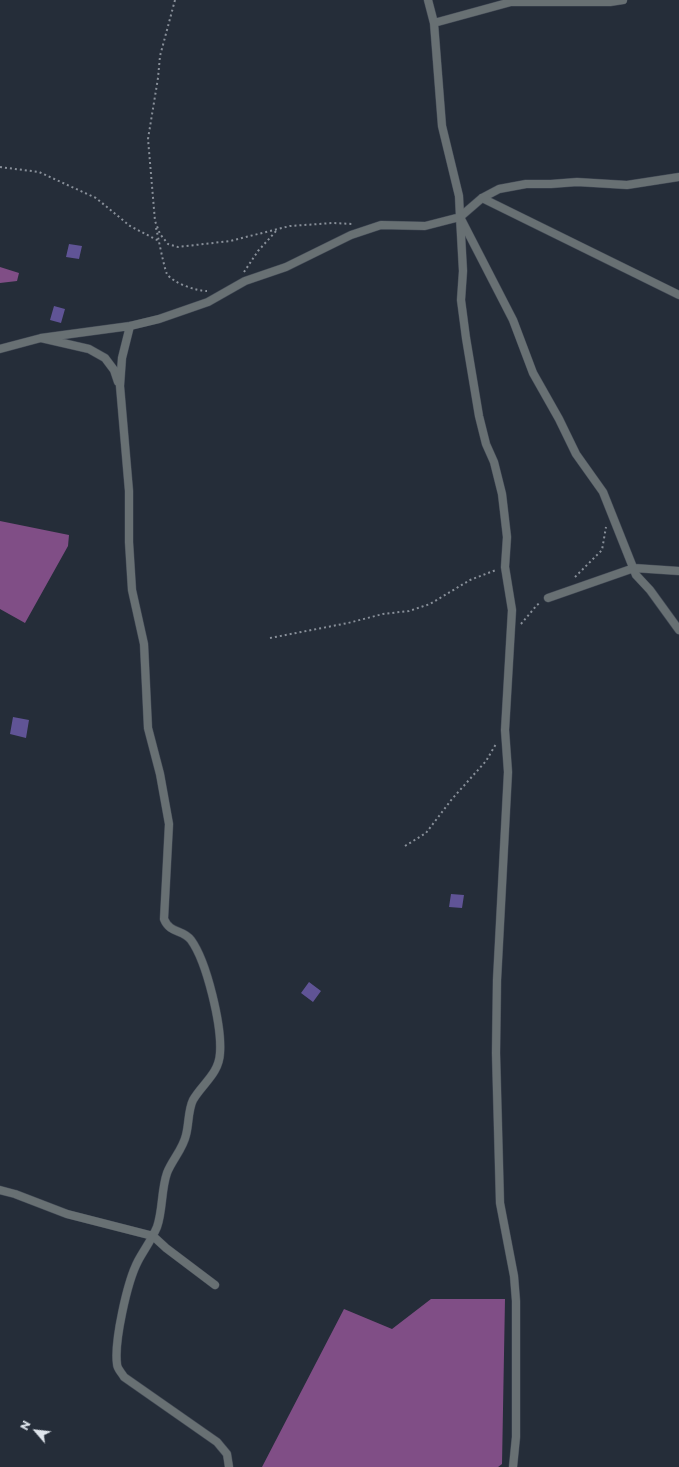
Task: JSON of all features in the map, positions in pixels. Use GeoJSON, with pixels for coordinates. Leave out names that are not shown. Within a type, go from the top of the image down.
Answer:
{"type":"FeatureCollection","features":[{"type":"Feature","properties":{"kind":"street"},"geometry":{"type":"LineString","coordinates":[[428,0],[434,23],[442,126],[459,196],[463,271],[461,300],[466,338],[479,416],[486,444],[494,462],[502,494],[507,537],[505,567],[512,610],[505,730],[508,772],[497,980],[496,1053],[500,1203],[514,1276],[516,1301],[516,1437],[514,1467]]}},
{"type":"Feature","properties":{"kind":"street"},"geometry":{"type":"LineString","coordinates":[[434,23],[511,2],[610,2],[623,0]]}},
{"type":"Feature","properties":{"kind":"street"},"geometry":{"type":"LineString","coordinates":[[0,349],[41,338],[130,326],[159,320],[208,302],[245,281],[286,267],[351,235],[381,225],[425,226],[460,217],[482,198],[500,189],[526,184],[577,182],[627,185],[679,177]]}},
{"type":"Feature","properties":{"kind":"street"},"geometry":{"type":"LineString","coordinates":[[482,198],[679,295]]}},
{"type":"Feature","properties":{"kind":"street"},"geometry":{"type":"LineString","coordinates":[[460,217],[513,320],[533,372],[576,454],[603,492],[636,576],[650,590],[679,630]]}},
{"type":"Feature","properties":{"kind":"street"},"geometry":{"type":"LineString","coordinates":[[130,326],[122,358],[120,386],[129,491],[129,542],[132,590],[144,644],[148,728],[160,774],[169,824],[164,919],[166,925],[171,929],[186,935],[191,940],[199,954],[211,990],[220,1031],[220,1055],[215,1072],[193,1100],[186,1137],[167,1174],[157,1226],[153,1236],[137,1262],[128,1286],[116,1348],[117,1366],[124,1377],[217,1442],[227,1454],[229,1467]]}},
{"type":"Feature","properties":{"kind":"street"},"geometry":{"type":"LineString","coordinates":[[41,338],[89,349],[105,358],[114,370],[120,386]]}},
{"type":"Feature","properties":{"kind":"street"},"geometry":{"type":"LineString","coordinates":[[548,598],[634,568],[679,571]]}},
{"type":"Feature","properties":{"kind":"street"},"geometry":{"type":"LineString","coordinates":[[0,1190],[16,1194],[67,1214],[153,1236],[166,1248],[215,1285]]}},
{"type":"Feature","properties":{"kind":"path"},"geometry":{"type":"LineString","coordinates":[[175,0],[160,56],[148,139],[155,221],[167,274],[176,281],[188,287],[204,292],[212,291]]}},
{"type":"Feature","properties":{"kind":"path"},"geometry":{"type":"LineString","coordinates":[[0,167],[39,172],[96,198],[130,226],[159,241]]}},
{"type":"Feature","properties":{"kind":"path"},"geometry":{"type":"LineString","coordinates":[[155,221],[160,234],[168,244],[178,247],[230,241],[290,226],[333,223],[354,224]]}},
{"type":"Feature","properties":{"kind":"path"},"geometry":{"type":"LineString","coordinates":[[240,277],[258,251],[278,229]]}},
{"type":"Feature","properties":{"kind":"path"},"geometry":{"type":"LineString","coordinates":[[571,582],[602,550],[609,508]]}},
{"type":"Feature","properties":{"kind":"path"},"geometry":{"type":"LineString","coordinates":[[270,638],[383,614],[409,611],[430,604],[470,580],[505,567]]}},
{"type":"Feature","properties":{"kind":"path"},"geometry":{"type":"LineString","coordinates":[[510,637],[538,605],[548,598]]}},
{"type":"Feature","properties":{"kind":"path"},"geometry":{"type":"LineString","coordinates":[[406,846],[426,833],[486,761],[505,730]]}},
{"type":"Feature","properties":{"kind":"shaded area"},"geometry":{"type":"Polygon","coordinates":[[[0,267],[19,273],[17,281],[0,283],[0,267]]]}},
{"type":"Feature","properties":{"kind":"shaded area"},"geometry":{"type":"Polygon","coordinates":[[[0,521],[69,535],[68,546],[25,623],[0,609],[0,521]]]}},
{"type":"Feature","properties":{"kind":"shaded area"},"geometry":{"type":"Polygon","coordinates":[[[431,1299],[505,1299],[502,1464],[498,1467],[262,1467],[344,1309],[392,1329],[431,1299]]]}},
{"type":"Feature","properties":{"kind":"building"},"geometry":{"type":"Polygon","coordinates":[[[69,244],[82,246],[79,259],[66,257],[69,244]]]}},
{"type":"Feature","properties":{"kind":"building"},"geometry":{"type":"Polygon","coordinates":[[[54,306],[65,309],[61,323],[50,320],[54,306]]]}},
{"type":"Feature","properties":{"kind":"building"},"geometry":{"type":"Polygon","coordinates":[[[13,717],[29,720],[26,738],[10,734],[13,717]]]}},
{"type":"Feature","properties":{"kind":"building"},"geometry":{"type":"Polygon","coordinates":[[[451,894],[464,895],[462,908],[449,907],[451,894]]]}},
{"type":"Feature","properties":{"kind":"building"},"geometry":{"type":"Polygon","coordinates":[[[309,982],[321,991],[313,1002],[301,993],[309,982]]]}}]}
